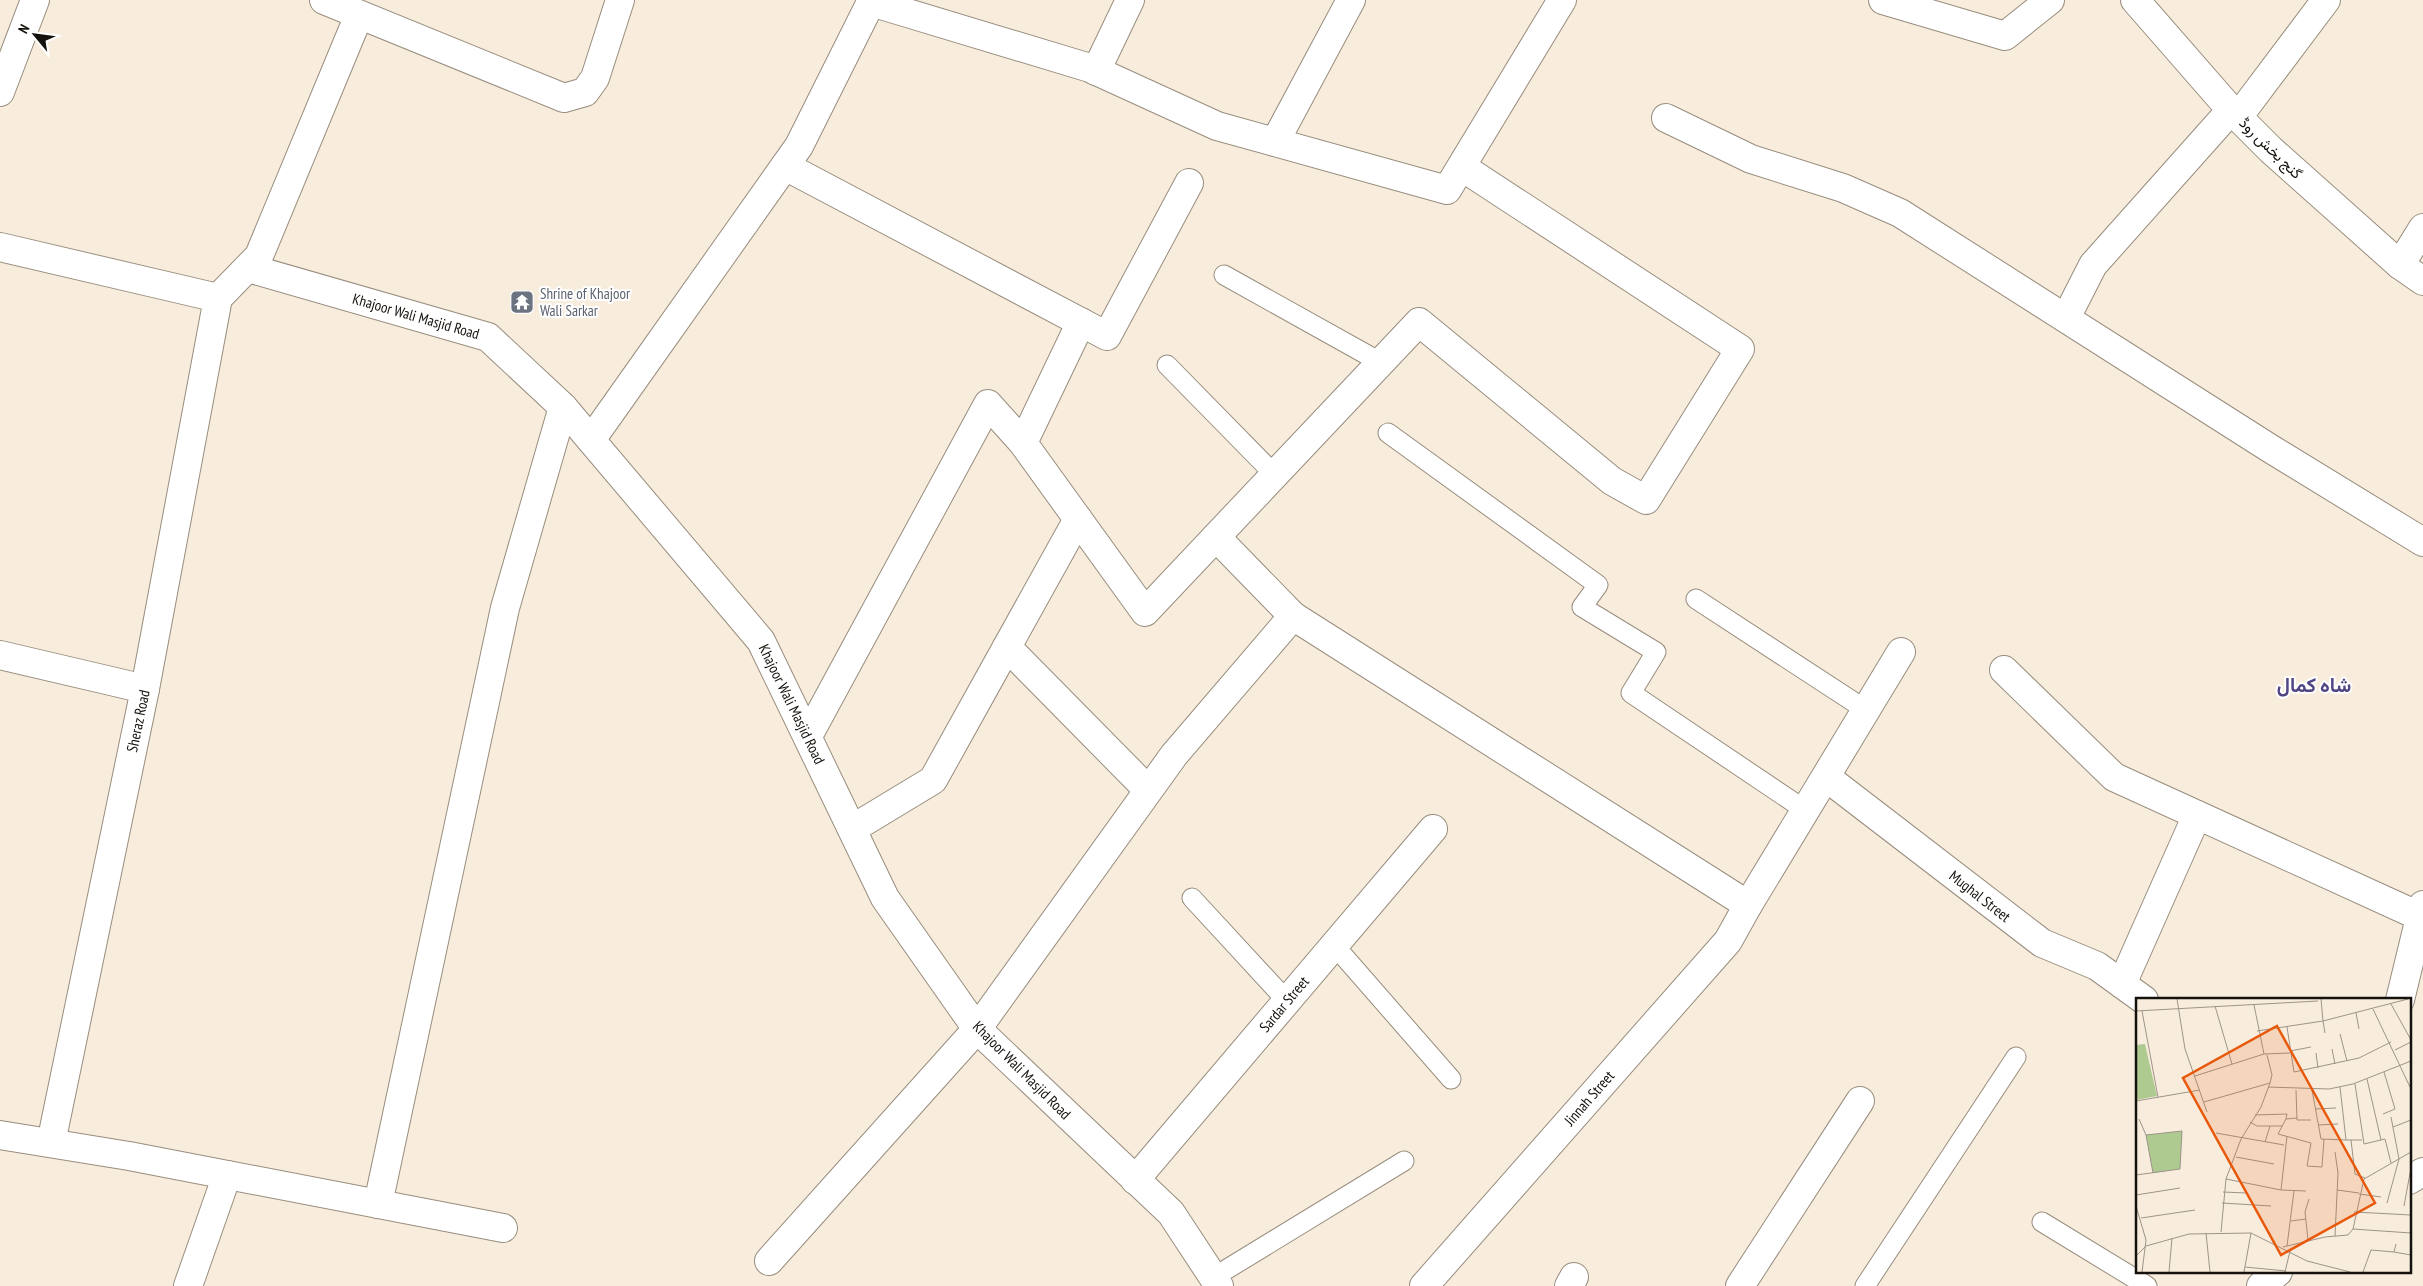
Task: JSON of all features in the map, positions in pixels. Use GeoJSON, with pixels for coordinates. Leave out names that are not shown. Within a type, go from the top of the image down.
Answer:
{"type":"FeatureCollection","features":[{"type":"Feature","properties":{"kind":"street"},"geometry":{"type":"LineString","coordinates":[[0,92],[35,0]]}},
{"type":"Feature","properties":{"kind":"street"},"geometry":{"type":"LineString","coordinates":[[0,247],[218,298],[259,256],[340,5],[564,98],[584,92],[595,78],[620,0]]}},
{"type":"Feature","properties":{"kind":"street"},"geometry":{"type":"LineString","coordinates":[[1096,71],[1130,0]]}},
{"type":"Feature","properties":{"kind":"street"},"geometry":{"type":"LineString","coordinates":[[1275,142],[1350,0]]}},
{"type":"Feature","properties":{"kind":"street"},"geometry":{"type":"LineString","coordinates":[[591,440],[800,146],[871,1],[1096,71],[1217,126],[1447,190],[1562,0]]}},
{"type":"Feature","properties":{"kind":"street"},"geometry":{"type":"LineString","coordinates":[[1884,0],[2005,36],[2050,0]]}},
{"type":"Feature","properties":{"kind":"street","name":"گنج بخش روڈ"},"geometry":{"type":"LineString","coordinates":[[2135,0],[2270,150],[2400,264],[2423,281]]}},
{"type":"Feature","properties":{"kind":"street"},"geometry":{"type":"LineString","coordinates":[[2066,318],[2093,265],[2235,113],[2326,0]]}},
{"type":"Feature","properties":{"kind":"street"},"geometry":{"type":"LineString","coordinates":[[1666,118],[1751,159],[1843,188],[1900,213],[2271,449],[2423,542]]}},
{"type":"Feature","properties":{"kind":"street"},"geometry":{"type":"LineString","coordinates":[[785,166],[1107,336],[1189,183]]}},
{"type":"Feature","properties":{"kind":"street"},"geometry":{"type":"LineString","coordinates":[[808,736],[988,404],[1023,443],[1145,612],[1419,322],[1612,481],[1646,500],[1740,349],[1462,167]]}},
{"type":"Feature","properties":{"kind":"street"},"geometry":{"type":"LineString","coordinates":[[2400,264],[2423,228]]}},
{"type":"Feature","properties":{"kind":"street","name":"Khajoor Wali Masjid Road"},"geometry":{"type":"LineString","coordinates":[[248,268],[488,337],[563,407],[761,641],[885,898],[977,1029],[1170,1213],[1216,1282]]}},
{"type":"Feature","properties":{"kind":"street","name":"Sheraz Road"},"geometry":{"type":"LineString","coordinates":[[51,1143],[145,689],[218,298]]}},
{"type":"Feature","properties":{"kind":"street"},"geometry":{"type":"LineString","coordinates":[[1023,443],[1081,322]]}},
{"type":"Feature","properties":{"kind":"street"},"geometry":{"type":"LineString","coordinates":[[378,1204],[505,608],[563,407]]}},
{"type":"Feature","properties":{"kind":"street"},"geometry":{"type":"LineString","coordinates":[[852,829],[933,780],[1078,519]]}},
{"type":"Feature","properties":{"kind":"street"},"geometry":{"type":"LineString","coordinates":[[1216,537],[1293,616],[1748,905]]}},
{"type":"Feature","properties":{"kind":"street"},"geometry":{"type":"LineString","coordinates":[[769,1261],[977,1029],[1174,755],[1293,616]]}},
{"type":"Feature","properties":{"kind":"street"},"geometry":{"type":"LineString","coordinates":[[1007,647],[1148,790]]}},
{"type":"Feature","properties":{"kind":"street","name":"Jinnah Street"},"geometry":{"type":"LineString","coordinates":[[1424,1286],[1728,941],[1901,652]]}},
{"type":"Feature","properties":{"kind":"street"},"geometry":{"type":"LineString","coordinates":[[0,655],[145,689]]}},
{"type":"Feature","properties":{"kind":"street"},"geometry":{"type":"LineString","coordinates":[[2004,670],[2114,777],[2197,815],[2421,910],[2400,998]]}},
{"type":"Feature","properties":{"kind":"street","name":"Mughal Street"},"geometry":{"type":"LineString","coordinates":[[1826,777],[2042,943],[2097,966],[2141,998]]}},
{"type":"Feature","properties":{"kind":"street"},"geometry":{"type":"LineString","coordinates":[[2122,984],[2197,815]]}},
{"type":"Feature","properties":{"kind":"street","name":"Sardar Street"},"geometry":{"type":"LineString","coordinates":[[1135,1180],[1433,828]]}},
{"type":"Feature","properties":{"kind":"street"},"geometry":{"type":"LineString","coordinates":[[1740,1286],[1860,1101]]}},
{"type":"Feature","properties":{"kind":"street"},"geometry":{"type":"LineString","coordinates":[[0,1135],[227,1175],[503,1228]]}},
{"type":"Feature","properties":{"kind":"street"},"geometry":{"type":"LineString","coordinates":[[2410,1179],[2423,1172]]}},
{"type":"Feature","properties":{"kind":"street"},"geometry":{"type":"LineString","coordinates":[[188,1286],[227,1175]]}},
{"type":"Feature","properties":{"kind":"street"},"geometry":{"type":"LineString","coordinates":[[2261,1286],[2276,1274]]}},
{"type":"Feature","properties":{"kind":"lane"},"geometry":{"type":"LineString","coordinates":[[1224,275],[1380,362]]}},
{"type":"Feature","properties":{"kind":"lane"},"geometry":{"type":"LineString","coordinates":[[1167,364],[1274,475]]}},
{"type":"Feature","properties":{"kind":"lane"},"geometry":{"type":"LineString","coordinates":[[1388,433],[1598,585],[1582,607],[1656,652],[1631,693],[1805,810]]}},
{"type":"Feature","properties":{"kind":"lane"},"geometry":{"type":"LineString","coordinates":[[1696,599],[1866,710]]}},
{"type":"Feature","properties":{"kind":"lane"},"geometry":{"type":"LineString","coordinates":[[1192,898],[1286,1001]]}},
{"type":"Feature","properties":{"kind":"lane"},"geometry":{"type":"LineString","coordinates":[[1334,945],[1451,1079]]}},
{"type":"Feature","properties":{"kind":"lane"},"geometry":{"type":"LineString","coordinates":[[1865,1286],[2016,1058]]}},
{"type":"Feature","properties":{"kind":"lane"},"geometry":{"type":"LineString","coordinates":[[1216,1282],[1404,1161]]}},
{"type":"Feature","properties":{"kind":"lane"},"geometry":{"type":"LineString","coordinates":[[2042,1222],[2147,1286]]}},
{"type":"Feature","properties":{"kind":"place","name":"Shrine of Khajoor Wali Sarkar"},"geometry":{"type":"Point","coordinates":[522,302]}},
{"type":"Feature","properties":{"kind":"district","name":"شاہ کمال"},"geometry":{"type":"Point","coordinates":[2314,685]}}]}
